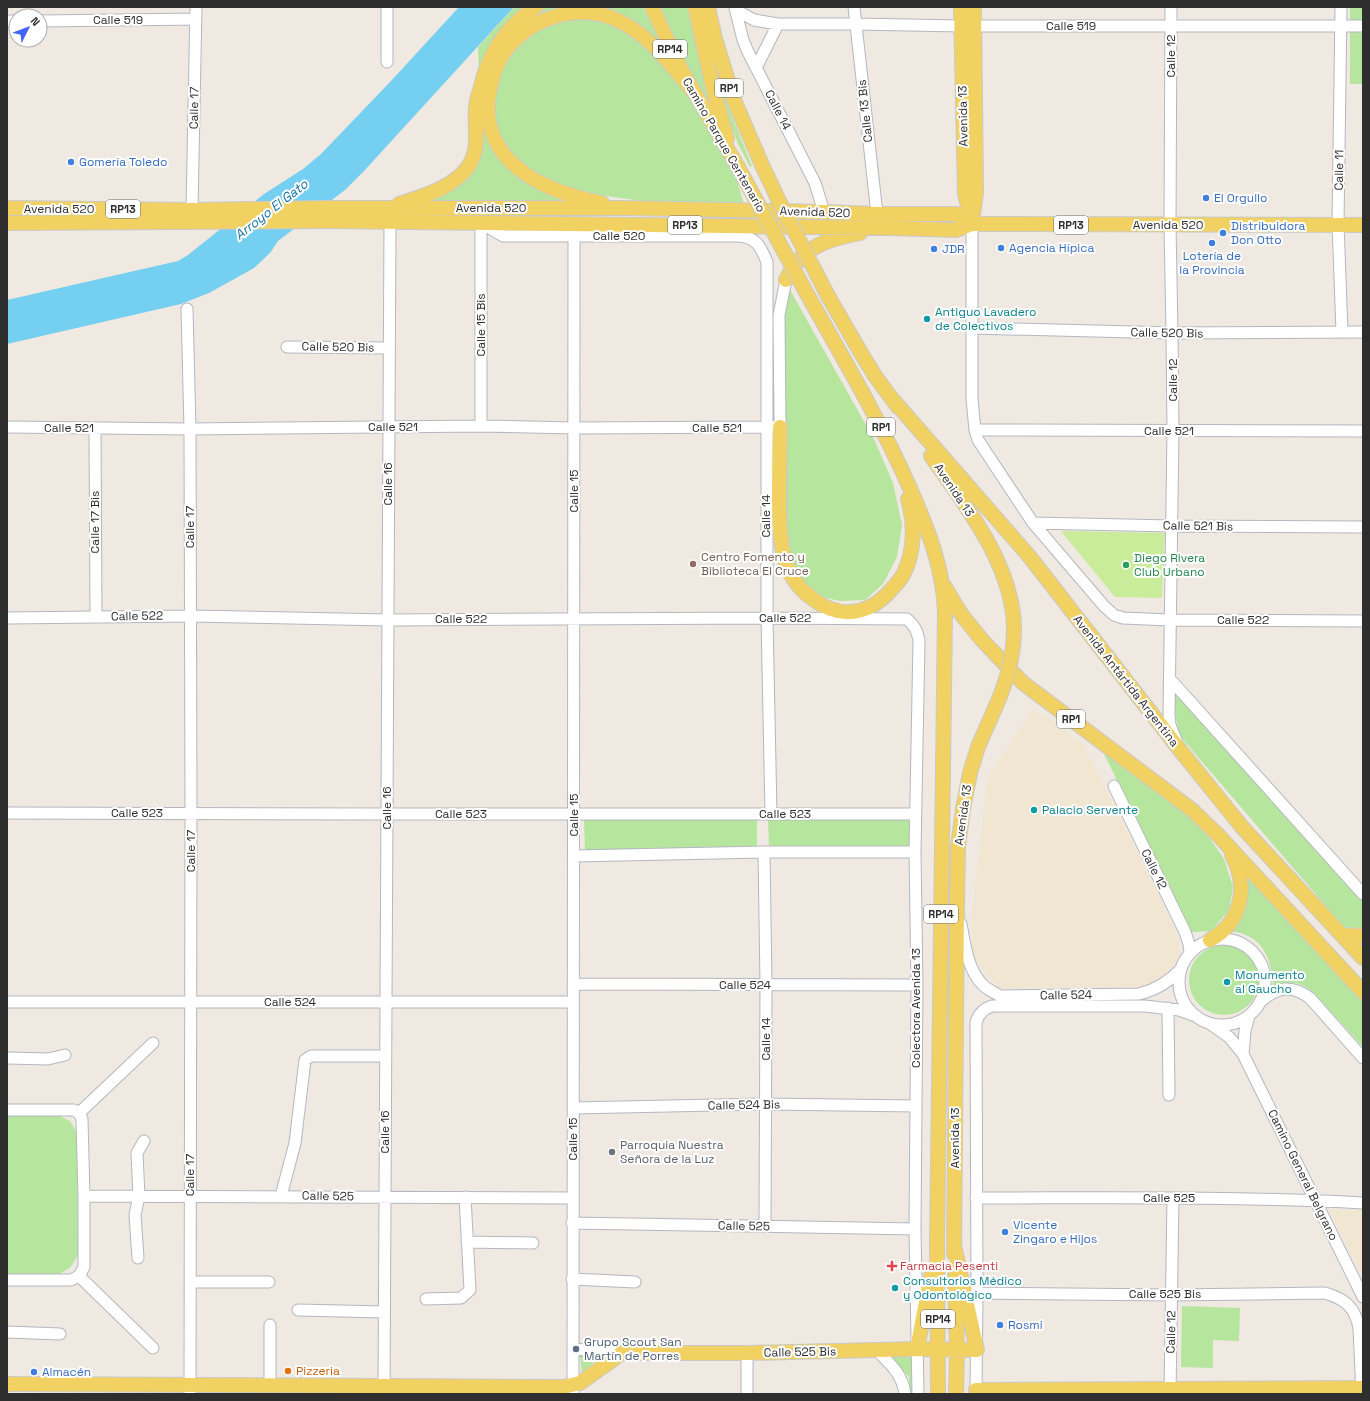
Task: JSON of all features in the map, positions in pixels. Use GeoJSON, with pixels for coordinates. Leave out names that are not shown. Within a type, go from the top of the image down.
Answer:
{"type":"FeatureCollection","features":[{"type":"Feature","properties":{"kind":"main road"},"geometry":{"type":"LineString","coordinates":[[389,215],[441,188],[459,176],[468,166],[474,154],[477,140],[476,108],[482,80],[487,66],[493,52],[506,32],[516,22],[536,7]]}},
{"type":"Feature","properties":{"kind":"main road","name":"Camino Parque Centenario"},"geometry":{"type":"LineString","coordinates":[[652,7],[672,53],[691,89],[736,164],[812,303]]}},
{"type":"Feature","properties":{"kind":"main road","name":"RP1"},"geometry":{"type":"LineString","coordinates":[[695,7],[719,113],[736,164]]}},
{"type":"Feature","properties":{"kind":"main road","name":"Camino Parque Centenario"},"geometry":{"type":"LineString","coordinates":[[708,7],[715,40],[734,100],[782,207],[828,296]]}},
{"type":"Feature","properties":{"kind":"main road","name":"Avenida 13"},"geometry":{"type":"LineString","coordinates":[[961,7],[968,26],[976,194],[972,224]]}},
{"type":"Feature","properties":{"kind":"main road","name":"Avenida 13"},"geometry":{"type":"LineString","coordinates":[[968,26],[974,7]]}},
{"type":"Feature","properties":{"kind":"main road"},"geometry":{"type":"LineString","coordinates":[[626,208],[591,200],[550,187],[519,170],[502,152],[492,134],[488,114],[489,95],[492,80],[502,56],[519,36],[552,17],[572,13],[593,14],[619,21],[645,38],[669,62],[691,89]]}},
{"type":"Feature","properties":{"kind":"main road","name":"Avenida 520"},"geometry":{"type":"LineString","coordinates":[[7,208],[238,209],[327,214],[389,215],[626,208],[877,214],[956,214],[972,224]]}},
{"type":"Feature","properties":{"kind":"main road","name":"Avenida 520"},"geometry":{"type":"LineString","coordinates":[[7,223],[223,222],[327,214]]}},
{"type":"Feature","properties":{"kind":"main road","name":"Avenida 520"},"geometry":{"type":"LineString","coordinates":[[389,215],[481,223],[956,230],[972,224],[1363,225]]}},
{"type":"Feature","properties":{"kind":"main road"},"geometry":{"type":"LineString","coordinates":[[786,280],[801,256],[816,245],[848,235],[890,228]]}},
{"type":"Feature","properties":{"kind":"main road","name":"Avenida 13"},"geometry":{"type":"LineString","coordinates":[[828,296],[875,376],[894,401],[971,514],[991,548],[1004,580],[1014,621],[1014,646],[1009,673],[978,747],[970,773],[960,826],[957,905],[954,1245],[956,1394]]}},
{"type":"Feature","properties":{"kind":"main road","name":"Avenida 13"},"geometry":{"type":"LineString","coordinates":[[812,303],[855,378],[905,477],[930,536],[943,583],[945,611],[937,1245],[938,1394]]}},
{"type":"Feature","properties":{"kind":"main road","name":"Avenida Antártida Argentina"},"geometry":{"type":"LineString","coordinates":[[894,401],[1029,556],[1180,750],[1242,826],[1363,958]]}},
{"type":"Feature","properties":{"kind":"main road"},"geometry":{"type":"LineString","coordinates":[[773,428],[779,526],[784,560],[793,578],[804,593],[829,609],[846,612],[867,609],[884,598],[904,574],[911,548],[913,529],[911,510],[905,489],[905,477]]}},
{"type":"Feature","properties":{"kind":"main road","name":"RP1"},"geometry":{"type":"LineString","coordinates":[[943,583],[961,614],[982,640],[1023,683],[1192,810],[1218,835]]}},
{"type":"Feature","properties":{"kind":"main road"},"geometry":{"type":"LineString","coordinates":[[1210,940],[1219,935],[1226,928],[1238,908],[1241,898],[1241,884],[1237,866],[1218,835]]}},
{"type":"Feature","properties":{"kind":"main road"},"geometry":{"type":"LineString","coordinates":[[1218,835],[1363,992]]}},
{"type":"Feature","properties":{"kind":"main road"},"geometry":{"type":"LineString","coordinates":[[1342,935],[1363,936]]}},
{"type":"Feature","properties":{"kind":"main road"},"geometry":{"type":"LineString","coordinates":[[917,1349],[937,1245]]}},
{"type":"Feature","properties":{"kind":"main road"},"geometry":{"type":"LineString","coordinates":[[954,1245],[977,1350]]}},
{"type":"Feature","properties":{"kind":"main road","name":"Calle 525 Bis"},"geometry":{"type":"LineString","coordinates":[[622,1353],[747,1353],[917,1349],[977,1350]]}},
{"type":"Feature","properties":{"kind":"main road"},"geometry":{"type":"LineString","coordinates":[[7,1384],[190,1390],[270,1386],[384,1390],[563,1387],[573,1389],[622,1353]]}},
{"type":"Feature","properties":{"kind":"main road"},"geometry":{"type":"LineString","coordinates":[[976,1392],[1362,1390]]}},
{"type":"Feature","properties":{"kind":"street","name":"Calle 17"},"geometry":{"type":"LineString","coordinates":[[192,210],[196,7]]}},
{"type":"Feature","properties":{"kind":"street"},"geometry":{"type":"LineString","coordinates":[[387,7],[388,62]]}},
{"type":"Feature","properties":{"kind":"street","name":"Calle 13 Bis"},"geometry":{"type":"LineString","coordinates":[[854,7],[877,214]]}},
{"type":"Feature","properties":{"kind":"street","name":"Calle 12"},"geometry":{"type":"LineString","coordinates":[[1171,7],[1170,225],[1173,431],[1170,725],[1180,750]]}},
{"type":"Feature","properties":{"kind":"street","name":"Calle 11"},"geometry":{"type":"LineString","coordinates":[[1341,7],[1338,224],[1342,332]]}},
{"type":"Feature","properties":{"kind":"street","name":"Calle 519"},"geometry":{"type":"LineString","coordinates":[[735,9],[754,20],[778,24],[968,26],[1363,26]]}},
{"type":"Feature","properties":{"kind":"street","name":"Calle 14"},"geometry":{"type":"LineString","coordinates":[[735,9],[743,40],[810,174],[824,212]]}},
{"type":"Feature","properties":{"kind":"street","name":"Calle 519"},"geometry":{"type":"LineString","coordinates":[[48,21],[196,19]]}},
{"type":"Feature","properties":{"kind":"street"},"geometry":{"type":"LineString","coordinates":[[756,68],[778,24]]}},
{"type":"Feature","properties":{"kind":"street","name":"Calle 16"},"geometry":{"type":"LineString","coordinates":[[384,1390],[389,215]]}},
{"type":"Feature","properties":{"kind":"street","name":"Calle 520"},"geometry":{"type":"LineString","coordinates":[[481,223],[503,236],[737,236],[748,237],[757,244]]}},
{"type":"Feature","properties":{"kind":"street","name":"Calle 15 Bis"},"geometry":{"type":"LineString","coordinates":[[481,223],[481,426]]}},
{"type":"Feature","properties":{"kind":"street","name":"Avenida 13"},"geometry":{"type":"LineString","coordinates":[[972,224],[972,399],[975,430]]}},
{"type":"Feature","properties":{"kind":"street","name":"Calle 15"},"geometry":{"type":"LineString","coordinates":[[573,1389],[574,236]]}},
{"type":"Feature","properties":{"kind":"street","name":"Calle 14"},"geometry":{"type":"LineString","coordinates":[[757,244],[767,262],[773,428]]}},
{"type":"Feature","properties":{"kind":"street","name":"Calle 14"},"geometry":{"type":"LineString","coordinates":[[771,814],[767,618],[773,428],[779,314],[786,280]]}},
{"type":"Feature","properties":{"kind":"street","name":"Calle 17"},"geometry":{"type":"LineString","coordinates":[[187,309],[190,429],[190,1390]]}},
{"type":"Feature","properties":{"kind":"street","name":"Calle 520 Bis"},"geometry":{"type":"LineString","coordinates":[[972,328],[1172,333],[1363,332]]}},
{"type":"Feature","properties":{"kind":"street","name":"Calle 520 Bis"},"geometry":{"type":"LineString","coordinates":[[287,347],[389,348]]}},
{"type":"Feature","properties":{"kind":"street","name":"Calle 521"},"geometry":{"type":"LineString","coordinates":[[7,427],[190,429],[481,426],[574,428],[773,428]]}},
{"type":"Feature","properties":{"kind":"street","name":"Calle 17 Bis"},"geometry":{"type":"LineString","coordinates":[[95,428],[96,616]]}},
{"type":"Feature","properties":{"kind":"street"},"geometry":{"type":"LineString","coordinates":[[975,430],[978,440],[986,454],[1034,523]]}},
{"type":"Feature","properties":{"kind":"street","name":"Calle 521"},"geometry":{"type":"LineString","coordinates":[[975,430],[1363,431]]}},
{"type":"Feature","properties":{"kind":"street","name":"Calle 522"},"geometry":{"type":"LineString","coordinates":[[1034,523],[1104,606],[1114,615],[1123,618],[1170,620],[1363,621]]}},
{"type":"Feature","properties":{"kind":"street","name":"Calle 521 Bis"},"geometry":{"type":"LineString","coordinates":[[1034,523],[1172,526],[1363,527]]}},
{"type":"Feature","properties":{"kind":"street","name":"Calle 522"},"geometry":{"type":"LineString","coordinates":[[7,618],[190,616],[388,620],[767,618],[907,619],[913,624]]}},
{"type":"Feature","properties":{"kind":"street","name":"Colectora Avenida 13"},"geometry":{"type":"LineString","coordinates":[[913,624],[919,640],[916,814],[917,985],[915,1229],[918,1394]]}},
{"type":"Feature","properties":{"kind":"street"},"geometry":{"type":"LineString","coordinates":[[1170,679],[1363,894]]}},
{"type":"Feature","properties":{"kind":"street","name":"Calle 12"},"geometry":{"type":"LineString","coordinates":[[1114,786],[1185,932],[1190,953]]}},
{"type":"Feature","properties":{"kind":"street","name":"Calle 523"},"geometry":{"type":"LineString","coordinates":[[7,813],[916,814]]}},
{"type":"Feature","properties":{"kind":"street"},"geometry":{"type":"LineString","coordinates":[[574,856],[764,852],[916,852]]}},
{"type":"Feature","properties":{"kind":"street","name":"Calle 14"},"geometry":{"type":"LineString","coordinates":[[764,852],[766,985],[765,1226]]}},
{"type":"Feature","properties":{"kind":"street","name":"Calle 524"},"geometry":{"type":"LineString","coordinates":[[957,905],[969,963],[982,984],[1000,996],[1140,994],[1151,992],[1160,987],[1181,969]]}},
{"type":"Feature","properties":{"kind":"street","name":"RP1"},"geometry":{"type":"LineString","coordinates":[[1243,1054],[1245,1031],[1249,1016],[1261,1001],[1265,985],[1263,969],[1255,954],[1243,944],[1227,939],[1210,940],[1199,945],[1190,953],[1181,969],[1179,986],[1181,996],[1185,1003],[1196,1016],[1209,1023],[1223,1025],[1237,1022],[1249,1016]]}},
{"type":"Feature","properties":{"kind":"street","name":"Calle 524"},"geometry":{"type":"LineString","coordinates":[[573,984],[917,985]]}},
{"type":"Feature","properties":{"kind":"street"},"geometry":{"type":"LineString","coordinates":[[1261,1001],[1271,993],[1280,990],[1292,988],[1302,992],[1310,998],[1363,1058]]}},
{"type":"Feature","properties":{"kind":"street","name":"Calle 524"},"geometry":{"type":"LineString","coordinates":[[7,1002],[573,1002]]}},
{"type":"Feature","properties":{"kind":"street","name":"Calle 524"},"geometry":{"type":"LineString","coordinates":[[976,1198],[976,1023],[981,1011],[992,1006],[1145,1006],[1168,1008],[1196,1016]]}},
{"type":"Feature","properties":{"kind":"street"},"geometry":{"type":"LineString","coordinates":[[1168,1008],[1170,1095]]}},
{"type":"Feature","properties":{"kind":"street","name":"Camino General Belgrano"},"geometry":{"type":"LineString","coordinates":[[1209,1023],[1229,1037],[1243,1054],[1363,1297]]}},
{"type":"Feature","properties":{"kind":"street"},"geometry":{"type":"LineString","coordinates":[[80,1113],[153,1043]]}},
{"type":"Feature","properties":{"kind":"street"},"geometry":{"type":"LineString","coordinates":[[7,1058],[48,1059],[65,1054]]}},
{"type":"Feature","properties":{"kind":"street"},"geometry":{"type":"LineString","coordinates":[[281,1196],[295,1143],[305,1060],[311,1056],[386,1056]]}},
{"type":"Feature","properties":{"kind":"street","name":"Calle 524 Bis"},"geometry":{"type":"LineString","coordinates":[[573,1108],[766,1104],[916,1106]]}},
{"type":"Feature","properties":{"kind":"street"},"geometry":{"type":"LineString","coordinates":[[7,1110],[74,1110],[80,1113],[82,1119],[84,1196],[84,1267],[79,1276],[71,1280],[7,1280]]}},
{"type":"Feature","properties":{"kind":"street"},"geometry":{"type":"LineString","coordinates":[[138,1258],[135,1216],[139,1196],[137,1153],[144,1141]]}},
{"type":"Feature","properties":{"kind":"street","name":"Calle 525"},"geometry":{"type":"LineString","coordinates":[[84,1196],[573,1198]]}},
{"type":"Feature","properties":{"kind":"street"},"geometry":{"type":"LineString","coordinates":[[426,1299],[461,1298],[470,1290],[465,1197]]}},
{"type":"Feature","properties":{"kind":"street"},"geometry":{"type":"LineString","coordinates":[[976,1198],[976,1392]]}},
{"type":"Feature","properties":{"kind":"street","name":"Calle 525"},"geometry":{"type":"LineString","coordinates":[[976,1198],[1173,1198],[1315,1200],[1363,1203]]}},
{"type":"Feature","properties":{"kind":"street","name":"Calle 12"},"geometry":{"type":"LineString","coordinates":[[1170,1392],[1173,1198]]}},
{"type":"Feature","properties":{"kind":"street","name":"Calle 525"},"geometry":{"type":"LineString","coordinates":[[572,1223],[915,1229]]}},
{"type":"Feature","properties":{"kind":"street"},"geometry":{"type":"LineString","coordinates":[[467,1242],[533,1243]]}},
{"type":"Feature","properties":{"kind":"street"},"geometry":{"type":"LineString","coordinates":[[79,1276],[153,1348]]}},
{"type":"Feature","properties":{"kind":"street"},"geometry":{"type":"LineString","coordinates":[[572,1279],[635,1282]]}},
{"type":"Feature","properties":{"kind":"street"},"geometry":{"type":"LineString","coordinates":[[190,1282],[269,1282]]}},
{"type":"Feature","properties":{"kind":"street","name":"Calle 525 Bis"},"geometry":{"type":"LineString","coordinates":[[977,1293],[1172,1295],[1325,1293],[1337,1296],[1350,1305],[1357,1319],[1359,1328],[1362,1390]]}},
{"type":"Feature","properties":{"kind":"street"},"geometry":{"type":"LineString","coordinates":[[298,1310],[384,1312]]}},
{"type":"Feature","properties":{"kind":"street"},"geometry":{"type":"LineString","coordinates":[[270,1325],[270,1386]]}},
{"type":"Feature","properties":{"kind":"street"},"geometry":{"type":"LineString","coordinates":[[7,1332],[60,1334]]}},
{"type":"Feature","properties":{"kind":"street","name":"Calle 525 Bis"},"geometry":{"type":"LineString","coordinates":[[573,1349],[622,1353]]}},
{"type":"Feature","properties":{"kind":"street"},"geometry":{"type":"LineString","coordinates":[[876,1350],[894,1366],[904,1387],[905,1394]]}},
{"type":"Feature","properties":{"kind":"street"},"geometry":{"type":"LineString","coordinates":[[747,1353],[747,1394]]}},
{"type":"Feature","properties":{"kind":"shaded area"},"geometry":{"type":"Polygon","coordinates":[[[1033,708],[1084,745],[1178,935],[1180,952],[1172,969],[1159,981],[1140,987],[1000,988],[972,957],[972,916],[987,779],[1033,708]]]}},
{"type":"Feature","properties":{"kind":"shaded area"},"geometry":{"type":"Polygon","coordinates":[[[1329,1209],[1363,1210],[1363,1278],[1329,1209]]]}},
{"type":"Feature","properties":{"kind":"green space"},"geometry":{"type":"Polygon","coordinates":[[[514,7],[528,7],[479,76],[478,47],[514,7]]]}},
{"type":"Feature","properties":{"kind":"green space"},"geometry":{"type":"Polygon","coordinates":[[[545,7],[643,7],[657,36],[670,55],[651,36],[629,19],[608,14],[586,13],[564,15],[543,21],[524,31],[508,45],[495,62],[487,83],[484,109],[488,135],[502,160],[518,174],[536,185],[576,201],[415,204],[437,196],[456,186],[474,167],[483,144],[484,136],[481,96],[489,69],[495,56],[512,34],[533,15],[545,7]]]}},
{"type":"Feature","properties":{"kind":"green space"},"geometry":{"type":"Polygon","coordinates":[[[658,7],[690,7],[715,114],[673,40],[658,7]]]}},
{"type":"Feature","properties":{"kind":"green space"},"geometry":{"type":"Polygon","coordinates":[[[1350,7],[1363,7],[1363,84],[1350,84],[1350,7]]]}},
{"type":"Feature","properties":{"kind":"green space"},"geometry":{"type":"Polygon","coordinates":[[[576,17],[609,20],[649,40],[684,86],[732,164],[744,204],[642,201],[578,192],[526,168],[500,141],[493,103],[502,64],[519,43],[545,25],[576,17]]]}},
{"type":"Feature","properties":{"kind":"green space"},"geometry":{"type":"Polygon","coordinates":[[[710,48],[733,119],[752,166],[750,167],[738,144],[720,97],[710,48]]]}},
{"type":"Feature","properties":{"kind":"green space"},"geometry":{"type":"Polygon","coordinates":[[[790,290],[875,441],[893,483],[902,525],[897,557],[883,584],[865,600],[840,601],[822,597],[807,587],[790,562],[785,536],[785,314],[790,290]]]}},
{"type":"Feature","properties":{"kind":"green space","name":"Diego Rivera Club Urbano"},"geometry":{"type":"Polygon","coordinates":[[[1061,531],[1165,533],[1162,598],[1115,597],[1061,531]]]}},
{"type":"Feature","properties":{"kind":"green space"},"geometry":{"type":"Polygon","coordinates":[[[1170,679],[1363,899],[1363,929],[1344,927],[1179,735],[1170,679]]]}},
{"type":"Feature","properties":{"kind":"green space"},"geometry":{"type":"Polygon","coordinates":[[[1103,752],[1194,820],[1211,840],[1224,859],[1233,887],[1229,910],[1211,931],[1192,932],[1103,752]]]}},
{"type":"Feature","properties":{"kind":"green space"},"geometry":{"type":"Polygon","coordinates":[[[757,816],[757,847],[585,851],[584,820],[757,816]]]}},
{"type":"Feature","properties":{"kind":"green space"},"geometry":{"type":"Polygon","coordinates":[[[768,818],[909,818],[910,849],[769,849],[768,818]]]}},
{"type":"Feature","properties":{"kind":"green space"},"geometry":{"type":"Polygon","coordinates":[[[1243,868],[1363,1001],[1363,1047],[1309,989],[1295,983],[1285,983],[1273,987],[1268,958],[1260,945],[1248,936],[1230,931],[1242,915],[1245,908],[1247,895],[1243,868]]]}},
{"type":"Feature","properties":{"kind":"green space"},"geometry":{"type":"Polygon","coordinates":[[[1224,945],[1237,948],[1249,955],[1256,967],[1259,980],[1256,993],[1249,1005],[1237,1012],[1224,1015],[1211,1012],[1199,1005],[1192,993],[1189,980],[1192,967],[1199,955],[1211,948],[1224,945]]]}},
{"type":"Feature","properties":{"kind":"green space"},"geometry":{"type":"Polygon","coordinates":[[[57,1115],[70,1121],[77,1133],[78,1255],[70,1268],[59,1274],[7,1275],[7,1116],[57,1115]]]}},
{"type":"Feature","properties":{"kind":"green space"},"geometry":{"type":"Polygon","coordinates":[[[1182,1306],[1240,1308],[1239,1341],[1213,1340],[1213,1368],[1181,1367],[1182,1306]]]}},
{"type":"Feature","properties":{"kind":"green space"},"geometry":{"type":"Polygon","coordinates":[[[580,1355],[600,1356],[582,1374],[580,1355]]]}},
{"type":"Feature","properties":{"kind":"green space"},"geometry":{"type":"Polygon","coordinates":[[[890,1356],[911,1356],[912,1394],[909,1394],[909,1377],[890,1356]]]}},
{"type":"Feature","properties":{"kind":"water","name":"Arroyo El Gato"},"geometry":{"type":"Polygon","coordinates":[[[459,7],[514,7],[364,171],[345,190],[278,241],[270,253],[254,268],[209,293],[181,304],[7,344],[7,300],[178,261],[188,255],[264,194],[303,169],[321,154],[459,7]]]}},
{"type":"Feature","properties":{"kind":"place","name":"Gomería Toledo"},"geometry":{"type":"Point","coordinates":[71,162]}},
{"type":"Feature","properties":{"kind":"place","name":"El Orgullo"},"geometry":{"type":"Point","coordinates":[1206,198]}},
{"type":"Feature","properties":{"kind":"place","name":"Distribuidora Don Otto"},"geometry":{"type":"Point","coordinates":[1223,233]}},
{"type":"Feature","properties":{"kind":"place","name":"Lotería de la Provincia"},"geometry":{"type":"Point","coordinates":[1212,243]}},
{"type":"Feature","properties":{"kind":"place","name":"Agencia Hípica"},"geometry":{"type":"Point","coordinates":[1001,248]}},
{"type":"Feature","properties":{"kind":"place","name":"JDR"},"geometry":{"type":"Point","coordinates":[934,249]}},
{"type":"Feature","properties":{"kind":"place","name":"Antiguo Lavadero de Colectivos"},"geometry":{"type":"Point","coordinates":[927,319]}},
{"type":"Feature","properties":{"kind":"place","name":"Centro Fomento y Biblioteca El Cruce"},"geometry":{"type":"Point","coordinates":[693,564]}},
{"type":"Feature","properties":{"kind":"place","name":"Diego Rivera Club Urbano"},"geometry":{"type":"Point","coordinates":[1126,565]}},
{"type":"Feature","properties":{"kind":"place","name":"Palacio Servente"},"geometry":{"type":"Point","coordinates":[1034,810]}},
{"type":"Feature","properties":{"kind":"place","name":"Monumento al Gaucho"},"geometry":{"type":"Point","coordinates":[1227,982]}},
{"type":"Feature","properties":{"kind":"place","name":"Parroquia Nuestra Señora de la Luz"},"geometry":{"type":"Point","coordinates":[612,1152]}},
{"type":"Feature","properties":{"kind":"place","name":"Vicente Zingaro e Hijos"},"geometry":{"type":"Point","coordinates":[1005,1232]}},
{"type":"Feature","properties":{"kind":"place","name":"Farmacia Pesenti"},"geometry":{"type":"Point","coordinates":[892,1266]}},
{"type":"Feature","properties":{"kind":"place","name":"Consultorios Médico y Odontológico"},"geometry":{"type":"Point","coordinates":[895,1288]}},
{"type":"Feature","properties":{"kind":"place","name":"Rosmi"},"geometry":{"type":"Point","coordinates":[1000,1325]}},
{"type":"Feature","properties":{"kind":"place","name":"Grupo Scout San Martín de Porres"},"geometry":{"type":"Point","coordinates":[576,1349]}},
{"type":"Feature","properties":{"kind":"place","name":"Pizzeria"},"geometry":{"type":"Point","coordinates":[288,1371]}},
{"type":"Feature","properties":{"kind":"place","name":"Almacén"},"geometry":{"type":"Point","coordinates":[34,1372]}}]}
